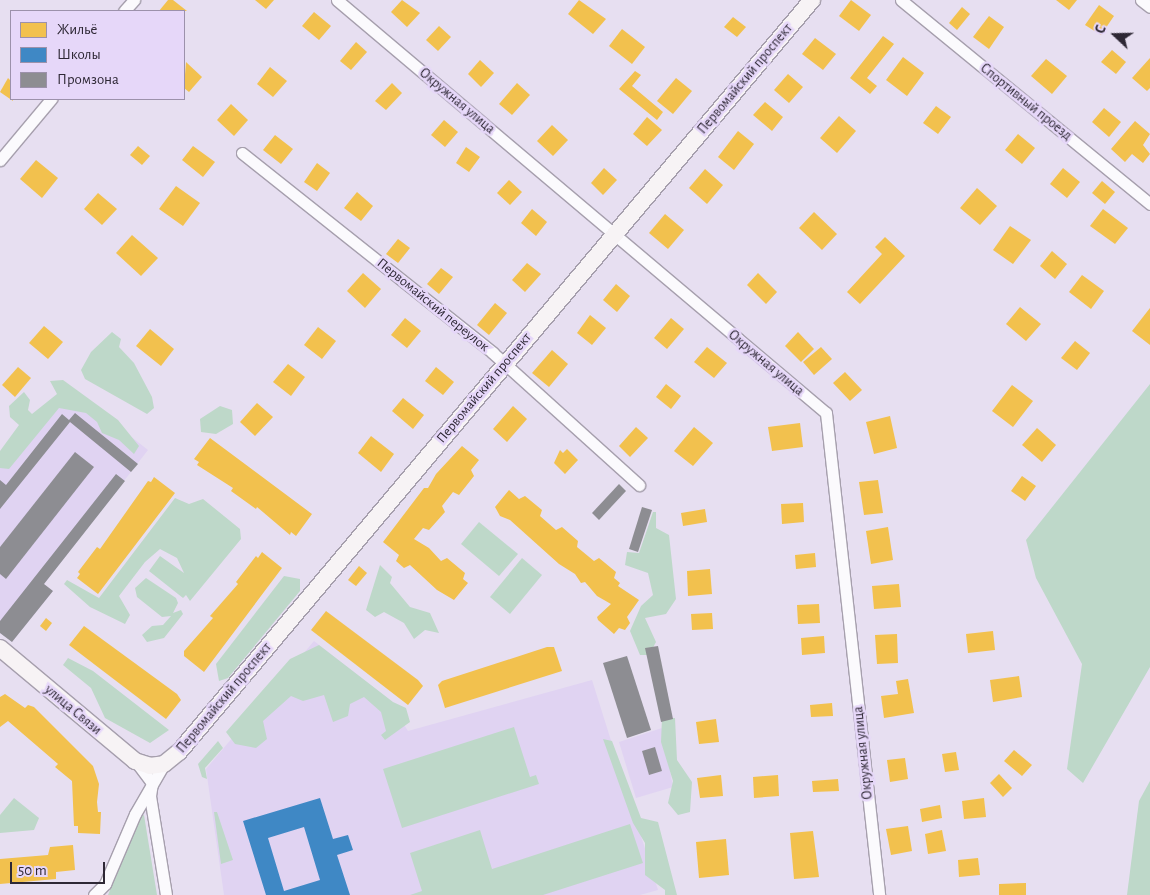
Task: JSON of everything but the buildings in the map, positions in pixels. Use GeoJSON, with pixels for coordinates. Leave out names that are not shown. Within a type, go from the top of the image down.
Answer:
{"type":"FeatureCollection","features":[{"type":"Feature","properties":{"kind":"street"},"geometry":{"type":"LineString","coordinates":[[125,10],[134,0]]}},
{"type":"Feature","properties":{"kind":"street","name":"Окружная улица"},"geometry":{"type":"LineString","coordinates":[[337,0],[826,414],[879,895]]}},
{"type":"Feature","properties":{"kind":"street","name":"Первомайский проспект"},"geometry":{"type":"LineString","coordinates":[[150,764],[190,740],[812,0]]}},
{"type":"Feature","properties":{"kind":"street","name":"Спортивный проезд"},"geometry":{"type":"LineString","coordinates":[[902,0],[1150,204]]}},
{"type":"Feature","properties":{"kind":"street"},"geometry":{"type":"LineString","coordinates":[[1141,0],[1150,8]]}},
{"type":"Feature","properties":{"kind":"street"},"geometry":{"type":"LineString","coordinates":[[0,160],[50,100]]}},
{"type":"Feature","properties":{"kind":"street","name":"Первомайский переулок"},"geometry":{"type":"LineString","coordinates":[[242,153],[505,364],[639,485]]}},
{"type":"Feature","properties":{"kind":"street","name":"улица Связи"},"geometry":{"type":"LineString","coordinates":[[0,648],[150,764]]}},
{"type":"Feature","properties":{"kind":"street"},"geometry":{"type":"LineString","coordinates":[[150,764],[154,818],[166,895]]}},
{"type":"Feature","properties":{"kind":"street"},"geometry":{"type":"LineString","coordinates":[[94,895],[105,884],[135,814],[152,784],[150,764]]}},
{"type":"Feature","properties":{"kind":"street"},"geometry":{"type":"LineString","coordinates":[[135,814],[146,810],[154,818]]}},
{"type":"Feature","properties":{"kind":"shaded area"},"geometry":{"type":"Polygon","coordinates":[[[66,385],[148,450],[44,584],[53,591],[12,642],[0,633],[0,465],[66,385]]]}},
{"type":"Feature","properties":{"kind":"shaded area"},"geometry":{"type":"Polygon","coordinates":[[[314,641],[386,697],[408,731],[592,680],[658,890],[640,895],[224,895],[206,769],[314,641]]]}},
{"type":"Feature","properties":{"kind":"shaded area"},"geometry":{"type":"Polygon","coordinates":[[[662,728],[673,787],[636,798],[619,742],[662,728]]]}},
{"type":"Feature","properties":{"kind":"green space"},"geometry":{"type":"Polygon","coordinates":[[[112,332],[121,339],[119,347],[134,363],[152,397],[154,408],[147,414],[85,379],[81,370],[91,352],[112,332]]]}},
{"type":"Feature","properties":{"kind":"green space"},"geometry":{"type":"Polygon","coordinates":[[[63,380],[118,420],[139,446],[134,454],[119,440],[102,433],[97,422],[86,413],[59,408],[9,469],[0,468],[0,451],[19,425],[10,417],[9,406],[24,392],[30,400],[28,410],[32,414],[57,394],[50,381],[63,380]]]}},
{"type":"Feature","properties":{"kind":"green space"},"geometry":{"type":"Polygon","coordinates":[[[1150,384],[1150,667],[1083,783],[1067,769],[1082,664],[1036,578],[1026,540],[1150,384]]]}},
{"type":"Feature","properties":{"kind":"green space"},"geometry":{"type":"Polygon","coordinates":[[[220,406],[232,410],[233,424],[216,434],[201,432],[200,419],[220,406]]]}},
{"type":"Feature","properties":{"kind":"green space"},"geometry":{"type":"Polygon","coordinates":[[[175,498],[189,504],[203,499],[240,529],[241,539],[190,601],[186,595],[183,598],[149,571],[160,556],[184,573],[177,558],[160,549],[145,562],[119,596],[130,615],[125,624],[90,607],[64,584],[67,580],[99,598],[175,498]]]}},
{"type":"Feature","properties":{"kind":"green space"},"geometry":{"type":"Polygon","coordinates":[[[653,512],[656,512],[656,528],[669,535],[676,599],[666,614],[645,618],[656,642],[649,655],[640,655],[630,631],[641,606],[653,595],[648,573],[625,565],[627,552],[639,553],[653,512]]]}},
{"type":"Feature","properties":{"kind":"green space"},"geometry":{"type":"Polygon","coordinates":[[[479,522],[518,554],[499,576],[461,544],[479,522]]]}},
{"type":"Feature","properties":{"kind":"green space"},"geometry":{"type":"Polygon","coordinates":[[[522,558],[542,575],[510,614],[490,597],[522,558]]]}},
{"type":"Feature","properties":{"kind":"green space"},"geometry":{"type":"Polygon","coordinates":[[[380,565],[392,577],[390,583],[410,607],[430,613],[439,633],[425,630],[414,639],[404,623],[384,612],[375,617],[366,610],[380,565]]]}},
{"type":"Feature","properties":{"kind":"green space"},"geometry":{"type":"Polygon","coordinates":[[[284,576],[300,579],[300,591],[228,678],[219,681],[216,664],[284,576]]]}},
{"type":"Feature","properties":{"kind":"green space"},"geometry":{"type":"Polygon","coordinates":[[[146,578],[176,598],[178,603],[173,613],[181,610],[183,614],[164,638],[147,642],[142,635],[152,626],[163,625],[171,616],[162,617],[137,597],[135,588],[146,578]]]}},
{"type":"Feature","properties":{"kind":"green space"},"geometry":{"type":"Polygon","coordinates":[[[319,645],[393,702],[406,708],[410,722],[385,740],[381,735],[386,731],[381,712],[364,697],[350,704],[348,716],[333,722],[324,695],[303,701],[291,696],[263,721],[267,739],[256,748],[235,744],[226,732],[290,659],[319,645]]]}},
{"type":"Feature","properties":{"kind":"green space"},"geometry":{"type":"Polygon","coordinates":[[[68,658],[93,671],[169,730],[150,743],[105,718],[91,688],[63,665],[68,658]]]}},
{"type":"Feature","properties":{"kind":"green space"},"geometry":{"type":"Polygon","coordinates":[[[662,718],[675,718],[677,760],[692,782],[690,812],[678,815],[668,803],[673,781],[661,742],[662,718]]]}},
{"type":"Feature","properties":{"kind":"green space"},"geometry":{"type":"Polygon","coordinates":[[[514,727],[530,777],[536,775],[539,784],[402,828],[383,769],[514,727]]]}},
{"type":"Feature","properties":{"kind":"green space"},"geometry":{"type":"Polygon","coordinates":[[[603,739],[612,741],[641,818],[658,822],[677,895],[665,895],[665,890],[645,875],[645,843],[633,823],[603,739]]]}},
{"type":"Feature","properties":{"kind":"green space"},"geometry":{"type":"Polygon","coordinates":[[[218,741],[223,748],[205,768],[207,779],[202,777],[198,764],[218,741]]]}},
{"type":"Feature","properties":{"kind":"green space"},"geometry":{"type":"Polygon","coordinates":[[[1150,781],[1150,895],[1127,895],[1139,801],[1150,781]]]}},
{"type":"Feature","properties":{"kind":"green space"},"geometry":{"type":"Polygon","coordinates":[[[14,798],[39,818],[34,830],[0,833],[0,815],[14,798]]]}},
{"type":"Feature","properties":{"kind":"green space"},"geometry":{"type":"Polygon","coordinates":[[[214,812],[217,812],[233,860],[221,864],[214,812]]]}},
{"type":"Feature","properties":{"kind":"green space"},"geometry":{"type":"Polygon","coordinates":[[[144,815],[157,895],[108,895],[139,817],[144,815]]]}},
{"type":"Feature","properties":{"kind":"green space"},"geometry":{"type":"Polygon","coordinates":[[[630,824],[643,863],[543,895],[410,895],[422,891],[410,853],[480,830],[492,869],[630,824]]]}}]}
